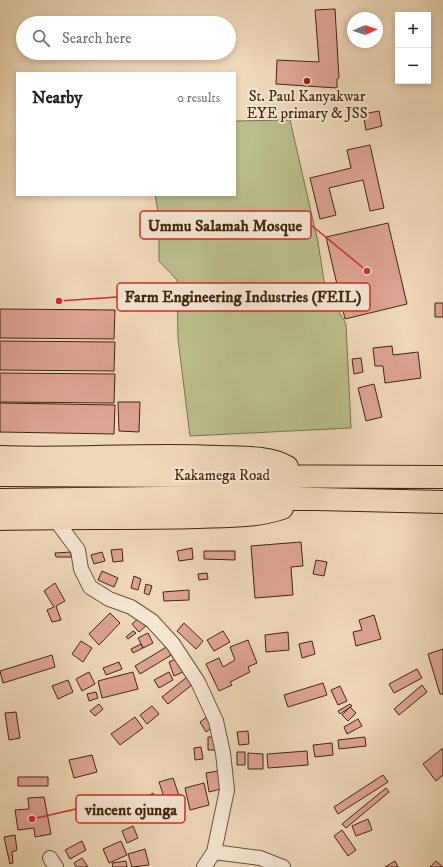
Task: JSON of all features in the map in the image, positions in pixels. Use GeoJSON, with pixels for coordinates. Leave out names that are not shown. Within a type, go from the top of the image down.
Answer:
{"type":"FeatureCollection","features":[{"type":"Feature","properties":{"kind":"highway"},"geometry":{"type":"LineString","coordinates":[[0,457],[181,455],[249,458],[280,463],[301,475]]}},
{"type":"Feature","properties":{"kind":"highway","name":"Kakamega Road"},"geometry":{"type":"LineString","coordinates":[[0,475],[301,475],[443,477]]}},
{"type":"Feature","properties":{"kind":"highway"},"geometry":{"type":"LineString","coordinates":[[0,500],[235,497],[443,502]]}},
{"type":"Feature","properties":{"kind":"highway"},"geometry":{"type":"LineString","coordinates":[[0,518],[160,518],[238,515],[274,511],[306,499]]}},
{"type":"Feature","properties":{"kind":"street"},"geometry":{"type":"LineString","coordinates":[[54,518],[78,550],[81,569],[90,586],[108,599],[131,607],[152,621],[173,644],[198,682],[216,721],[223,753],[227,790],[214,852],[204,867]]}},
{"type":"Feature","properties":{"kind":"street"},"geometry":{"type":"LineString","coordinates":[[214,852],[260,858],[282,867]]}},
{"type":"Feature","properties":{"kind":"green space"},"geometry":{"type":"Polygon","coordinates":[[[290,120],[318,242],[325,287],[346,324],[351,428],[190,436],[178,339],[177,280],[159,261],[159,217],[155,196],[236,196],[236,121],[290,120]]]}},
{"type":"Feature","properties":{"kind":"building"},"geometry":{"type":"Polygon","coordinates":[[[335,9],[339,78],[337,79],[337,88],[276,84],[277,60],[319,62],[315,10],[335,9]]]}},
{"type":"Feature","properties":{"kind":"building"},"geometry":{"type":"Polygon","coordinates":[[[379,111],[382,126],[366,130],[363,114],[379,111]]]}},
{"type":"Feature","properties":{"kind":"building"},"geometry":{"type":"Polygon","coordinates":[[[370,145],[384,208],[370,211],[363,180],[329,188],[336,215],[320,219],[310,178],[351,168],[347,150],[370,145]]]}},
{"type":"Feature","properties":{"kind":"building"},"geometry":{"type":"Polygon","coordinates":[[[388,223],[407,304],[345,319],[326,237],[388,223]]]}},
{"type":"Feature","properties":{"kind":"building"},"geometry":{"type":"Polygon","coordinates":[[[435,303],[443,303],[443,317],[435,317],[435,303]]]}},
{"type":"Feature","properties":{"kind":"building"},"geometry":{"type":"Polygon","coordinates":[[[0,309],[115,310],[114,339],[0,338],[0,309]]]}},
{"type":"Feature","properties":{"kind":"building"},"geometry":{"type":"Polygon","coordinates":[[[0,341],[115,342],[114,371],[0,370],[0,341]]]}},
{"type":"Feature","properties":{"kind":"building"},"geometry":{"type":"Polygon","coordinates":[[[392,346],[393,355],[418,352],[421,378],[385,383],[383,366],[375,366],[373,348],[392,346]]]}},
{"type":"Feature","properties":{"kind":"building"},"geometry":{"type":"Polygon","coordinates":[[[361,358],[363,372],[354,374],[352,359],[361,358]]]}},
{"type":"Feature","properties":{"kind":"building"},"geometry":{"type":"Polygon","coordinates":[[[0,373],[115,374],[114,403],[0,402],[0,373]]]}},
{"type":"Feature","properties":{"kind":"building"},"geometry":{"type":"Polygon","coordinates":[[[374,384],[382,417],[366,421],[358,388],[374,384]]]}},
{"type":"Feature","properties":{"kind":"building"},"geometry":{"type":"Polygon","coordinates":[[[118,402],[140,402],[139,432],[119,431],[118,402]]]}},
{"type":"Feature","properties":{"kind":"building"},"geometry":{"type":"Polygon","coordinates":[[[0,403],[115,405],[114,434],[0,432],[0,403]]]}},
{"type":"Feature","properties":{"kind":"building"},"geometry":{"type":"Polygon","coordinates":[[[301,542],[303,566],[291,567],[293,595],[255,598],[251,546],[301,542]]]}},
{"type":"Feature","properties":{"kind":"building"},"geometry":{"type":"Polygon","coordinates":[[[192,548],[193,559],[179,561],[177,551],[192,548]]]}},
{"type":"Feature","properties":{"kind":"building"},"geometry":{"type":"Polygon","coordinates":[[[122,549],[123,561],[113,562],[111,550],[122,549]]]}},
{"type":"Feature","properties":{"kind":"building"},"geometry":{"type":"Polygon","coordinates":[[[204,551],[235,551],[235,560],[204,559],[204,551]]]}},
{"type":"Feature","properties":{"kind":"building"},"geometry":{"type":"Polygon","coordinates":[[[71,552],[71,557],[56,557],[55,553],[71,552]]]}},
{"type":"Feature","properties":{"kind":"building"},"geometry":{"type":"Polygon","coordinates":[[[102,552],[105,561],[94,564],[91,555],[102,552]]]}},
{"type":"Feature","properties":{"kind":"building"},"geometry":{"type":"Polygon","coordinates":[[[316,560],[327,562],[324,576],[313,574],[316,560]]]}},
{"type":"Feature","properties":{"kind":"building"},"geometry":{"type":"Polygon","coordinates":[[[102,571],[118,578],[114,587],[98,580],[102,571]]]}},
{"type":"Feature","properties":{"kind":"building"},"geometry":{"type":"Polygon","coordinates":[[[207,573],[208,579],[199,580],[198,574],[207,573]]]}},
{"type":"Feature","properties":{"kind":"building"},"geometry":{"type":"Polygon","coordinates":[[[134,576],[141,579],[138,590],[131,588],[134,576]]]}},
{"type":"Feature","properties":{"kind":"building"},"geometry":{"type":"Polygon","coordinates":[[[55,583],[65,601],[56,606],[61,620],[52,622],[47,610],[54,607],[44,591],[55,583]]]}},
{"type":"Feature","properties":{"kind":"building"},"geometry":{"type":"Polygon","coordinates":[[[146,584],[152,586],[149,595],[144,593],[146,584]]]}},
{"type":"Feature","properties":{"kind":"building"},"geometry":{"type":"Polygon","coordinates":[[[189,590],[189,600],[164,601],[163,592],[189,590]]]}},
{"type":"Feature","properties":{"kind":"building"},"geometry":{"type":"Polygon","coordinates":[[[110,613],[120,623],[99,645],[89,634],[110,613]]]}},
{"type":"Feature","properties":{"kind":"building"},"geometry":{"type":"Polygon","coordinates":[[[374,615],[381,639],[356,646],[353,632],[362,630],[359,620],[374,615]]]}},
{"type":"Feature","properties":{"kind":"building"},"geometry":{"type":"Polygon","coordinates":[[[140,617],[147,625],[139,632],[132,624],[140,617]]]}},
{"type":"Feature","properties":{"kind":"building"},"geometry":{"type":"Polygon","coordinates":[[[184,623],[203,641],[196,649],[177,631],[184,623]]]}},
{"type":"Feature","properties":{"kind":"building"},"geometry":{"type":"Polygon","coordinates":[[[133,631],[136,633],[128,639],[126,637],[133,631]]]}},
{"type":"Feature","properties":{"kind":"building"},"geometry":{"type":"Polygon","coordinates":[[[223,631],[230,642],[214,651],[207,640],[223,631]]]}},
{"type":"Feature","properties":{"kind":"building"},"geometry":{"type":"Polygon","coordinates":[[[288,632],[289,650],[266,652],[265,635],[288,632]]]}},
{"type":"Feature","properties":{"kind":"building"},"geometry":{"type":"Polygon","coordinates":[[[148,633],[153,643],[143,648],[138,638],[148,633]]]}},
{"type":"Feature","properties":{"kind":"building"},"geometry":{"type":"Polygon","coordinates":[[[248,640],[257,663],[248,667],[250,672],[230,682],[232,685],[219,691],[206,664],[219,658],[223,667],[235,660],[230,647],[248,640]]]}},
{"type":"Feature","properties":{"kind":"building"},"geometry":{"type":"Polygon","coordinates":[[[81,641],[92,648],[83,662],[72,654],[81,641]]]}},
{"type":"Feature","properties":{"kind":"building"},"geometry":{"type":"Polygon","coordinates":[[[312,641],[315,654],[302,658],[299,644],[312,641]]]}},
{"type":"Feature","properties":{"kind":"building"},"geometry":{"type":"Polygon","coordinates":[[[141,644],[143,648],[133,653],[131,649],[141,644]]]}},
{"type":"Feature","properties":{"kind":"building"},"geometry":{"type":"Polygon","coordinates":[[[168,646],[173,654],[140,674],[135,666],[168,646]]]}},
{"type":"Feature","properties":{"kind":"building"},"geometry":{"type":"Polygon","coordinates":[[[443,649],[443,694],[440,694],[428,654],[443,649]]]}},
{"type":"Feature","properties":{"kind":"building"},"geometry":{"type":"Polygon","coordinates":[[[52,655],[55,667],[3,683],[0,671],[52,655]]]}},
{"type":"Feature","properties":{"kind":"building"},"geometry":{"type":"Polygon","coordinates":[[[178,658],[183,672],[174,676],[169,662],[178,658]]]}},
{"type":"Feature","properties":{"kind":"building"},"geometry":{"type":"Polygon","coordinates":[[[119,662],[122,669],[106,675],[103,668],[119,662]]]}},
{"type":"Feature","properties":{"kind":"building"},"geometry":{"type":"Polygon","coordinates":[[[417,669],[422,678],[394,693],[389,684],[417,669]]]}},
{"type":"Feature","properties":{"kind":"building"},"geometry":{"type":"Polygon","coordinates":[[[89,672],[95,684],[82,691],[76,679],[89,672]]]}},
{"type":"Feature","properties":{"kind":"building"},"geometry":{"type":"Polygon","coordinates":[[[133,672],[138,689],[102,698],[98,681],[133,672]]]}},
{"type":"Feature","properties":{"kind":"building"},"geometry":{"type":"Polygon","coordinates":[[[169,672],[173,680],[159,688],[154,680],[169,672]]]}},
{"type":"Feature","properties":{"kind":"building"},"geometry":{"type":"Polygon","coordinates":[[[187,677],[193,684],[168,704],[162,697],[187,677]]]}},
{"type":"Feature","properties":{"kind":"building"},"geometry":{"type":"Polygon","coordinates":[[[68,680],[73,692],[58,699],[52,686],[68,680]]]}},
{"type":"Feature","properties":{"kind":"building"},"geometry":{"type":"Polygon","coordinates":[[[323,683],[327,695],[288,707],[284,695],[323,683]]]}},
{"type":"Feature","properties":{"kind":"building"},"geometry":{"type":"Polygon","coordinates":[[[422,685],[427,692],[399,715],[394,709],[422,685]]]}},
{"type":"Feature","properties":{"kind":"building"},"geometry":{"type":"Polygon","coordinates":[[[340,686],[347,701],[338,705],[331,690],[340,686]]]}},
{"type":"Feature","properties":{"kind":"building"},"geometry":{"type":"Polygon","coordinates":[[[96,692],[98,698],[89,701],[87,694],[96,692]]]}},
{"type":"Feature","properties":{"kind":"building"},"geometry":{"type":"Polygon","coordinates":[[[99,704],[103,709],[95,716],[90,711],[99,704]]]}},
{"type":"Feature","properties":{"kind":"building"},"geometry":{"type":"Polygon","coordinates":[[[350,704],[352,706],[340,714],[338,711],[350,704]]]}},
{"type":"Feature","properties":{"kind":"building"},"geometry":{"type":"Polygon","coordinates":[[[152,706],[159,714],[147,724],[140,715],[152,706]]]}},
{"type":"Feature","properties":{"kind":"building"},"geometry":{"type":"Polygon","coordinates":[[[350,707],[356,713],[348,721],[342,715],[350,707]]]}},
{"type":"Feature","properties":{"kind":"building"},"geometry":{"type":"Polygon","coordinates":[[[16,712],[20,738],[9,740],[5,713],[16,712]]]}},
{"type":"Feature","properties":{"kind":"building"},"geometry":{"type":"Polygon","coordinates":[[[135,717],[143,728],[120,745],[111,734],[135,717]]]}},
{"type":"Feature","properties":{"kind":"building"},"geometry":{"type":"Polygon","coordinates":[[[207,717],[213,727],[206,732],[200,722],[207,717]]]}},
{"type":"Feature","properties":{"kind":"building"},"geometry":{"type":"Polygon","coordinates":[[[358,719],[362,726],[347,734],[344,727],[358,719]]]}},
{"type":"Feature","properties":{"kind":"building"},"geometry":{"type":"Polygon","coordinates":[[[248,731],[249,744],[239,745],[237,732],[248,731]]]}},
{"type":"Feature","properties":{"kind":"building"},"geometry":{"type":"Polygon","coordinates":[[[208,737],[216,737],[217,750],[208,750],[208,737]]]}},
{"type":"Feature","properties":{"kind":"building"},"geometry":{"type":"Polygon","coordinates":[[[365,737],[366,746],[339,749],[338,740],[365,737]]]}},
{"type":"Feature","properties":{"kind":"building"},"geometry":{"type":"Polygon","coordinates":[[[332,743],[333,755],[315,757],[313,745],[332,743]]]}},
{"type":"Feature","properties":{"kind":"building"},"geometry":{"type":"Polygon","coordinates":[[[201,747],[203,759],[195,760],[194,748],[201,747]]]}},
{"type":"Feature","properties":{"kind":"building"},"geometry":{"type":"Polygon","coordinates":[[[443,748],[443,775],[436,781],[423,764],[443,748]]]}},
{"type":"Feature","properties":{"kind":"building"},"geometry":{"type":"Polygon","coordinates":[[[307,751],[308,765],[268,768],[267,754],[307,751]]]}},
{"type":"Feature","properties":{"kind":"building"},"geometry":{"type":"Polygon","coordinates":[[[237,752],[245,752],[245,765],[237,765],[237,752]]]}},
{"type":"Feature","properties":{"kind":"building"},"geometry":{"type":"Polygon","coordinates":[[[248,753],[263,754],[263,769],[248,769],[248,753]]]}},
{"type":"Feature","properties":{"kind":"building"},"geometry":{"type":"Polygon","coordinates":[[[92,755],[97,772],[74,778],[69,760],[92,755]]]}},
{"type":"Feature","properties":{"kind":"building"},"geometry":{"type":"Polygon","coordinates":[[[218,771],[221,789],[209,792],[206,773],[218,771]]]}},
{"type":"Feature","properties":{"kind":"building"},"geometry":{"type":"Polygon","coordinates":[[[383,775],[388,782],[338,814],[334,807],[383,775]]]}},
{"type":"Feature","properties":{"kind":"building"},"geometry":{"type":"Polygon","coordinates":[[[18,777],[48,777],[48,786],[18,786],[18,777]]]}},
{"type":"Feature","properties":{"kind":"building"},"geometry":{"type":"Polygon","coordinates":[[[173,778],[184,810],[170,815],[159,782],[173,778]]]}},
{"type":"Feature","properties":{"kind":"building"},"geometry":{"type":"Polygon","coordinates":[[[204,783],[209,805],[190,810],[185,788],[204,783]]]}},
{"type":"Feature","properties":{"kind":"building"},"geometry":{"type":"Polygon","coordinates":[[[386,788],[389,792],[346,828],[342,824],[386,788]]]}},
{"type":"Feature","properties":{"kind":"building"},"geometry":{"type":"Polygon","coordinates":[[[153,793],[161,809],[148,815],[141,800],[153,793]]]}},
{"type":"Feature","properties":{"kind":"building"},"geometry":{"type":"Polygon","coordinates":[[[44,797],[51,834],[35,837],[34,828],[18,830],[15,810],[29,809],[28,798],[44,797]]]}},
{"type":"Feature","properties":{"kind":"building"},"geometry":{"type":"Polygon","coordinates":[[[368,819],[372,830],[356,836],[352,826],[368,819]]]}},
{"type":"Feature","properties":{"kind":"building"},"geometry":{"type":"Polygon","coordinates":[[[133,826],[138,838],[127,843],[122,831],[133,826]]]}},
{"type":"Feature","properties":{"kind":"building"},"geometry":{"type":"Polygon","coordinates":[[[342,830],[356,850],[348,856],[334,836],[342,830]]]}},
{"type":"Feature","properties":{"kind":"building"},"geometry":{"type":"Polygon","coordinates":[[[15,835],[17,850],[12,852],[13,863],[10,864],[4,837],[15,835]]]}},
{"type":"Feature","properties":{"kind":"building"},"geometry":{"type":"Polygon","coordinates":[[[82,841],[86,850],[70,859],[65,850],[82,841]]]}},
{"type":"Feature","properties":{"kind":"building"},"geometry":{"type":"Polygon","coordinates":[[[121,841],[127,855],[109,863],[103,849],[121,841]]]}},
{"type":"Feature","properties":{"kind":"building"},"geometry":{"type":"Polygon","coordinates":[[[145,849],[149,865],[132,867],[128,854],[145,849]]]}},
{"type":"Feature","properties":{"kind":"building"},"geometry":{"type":"Polygon","coordinates":[[[82,858],[88,867],[76,867],[74,863],[82,858]]]}},
{"type":"Feature","properties":{"kind":"building"},"geometry":{"type":"Polygon","coordinates":[[[126,861],[127,867],[113,867],[112,863],[126,861]]]}},
{"type":"Feature","properties":{"kind":"building"},"geometry":{"type":"Polygon","coordinates":[[[395,861],[398,867],[385,867],[395,861]]]}},
{"type":"Feature","properties":{"kind":"building"},"geometry":{"type":"Polygon","coordinates":[[[436,861],[443,867],[430,867],[436,861]]]}},
{"type":"Feature","properties":{"kind":"place","name":"St. Paul Kanyakwar EYE primary & JSS"},"geometry":{"type":"Point","coordinates":[307,81]}},
{"type":"Feature","properties":{"kind":"place","name":"Ummu Salamah Mosque"},"geometry":{"type":"Point","coordinates":[367,271]}},
{"type":"Feature","properties":{"kind":"place","name":"Farm Engineering Industries (FEIL)"},"geometry":{"type":"Point","coordinates":[59,301]}},
{"type":"Feature","properties":{"kind":"place","name":"vincent ojunga"},"geometry":{"type":"Point","coordinates":[32,819]}}]}
